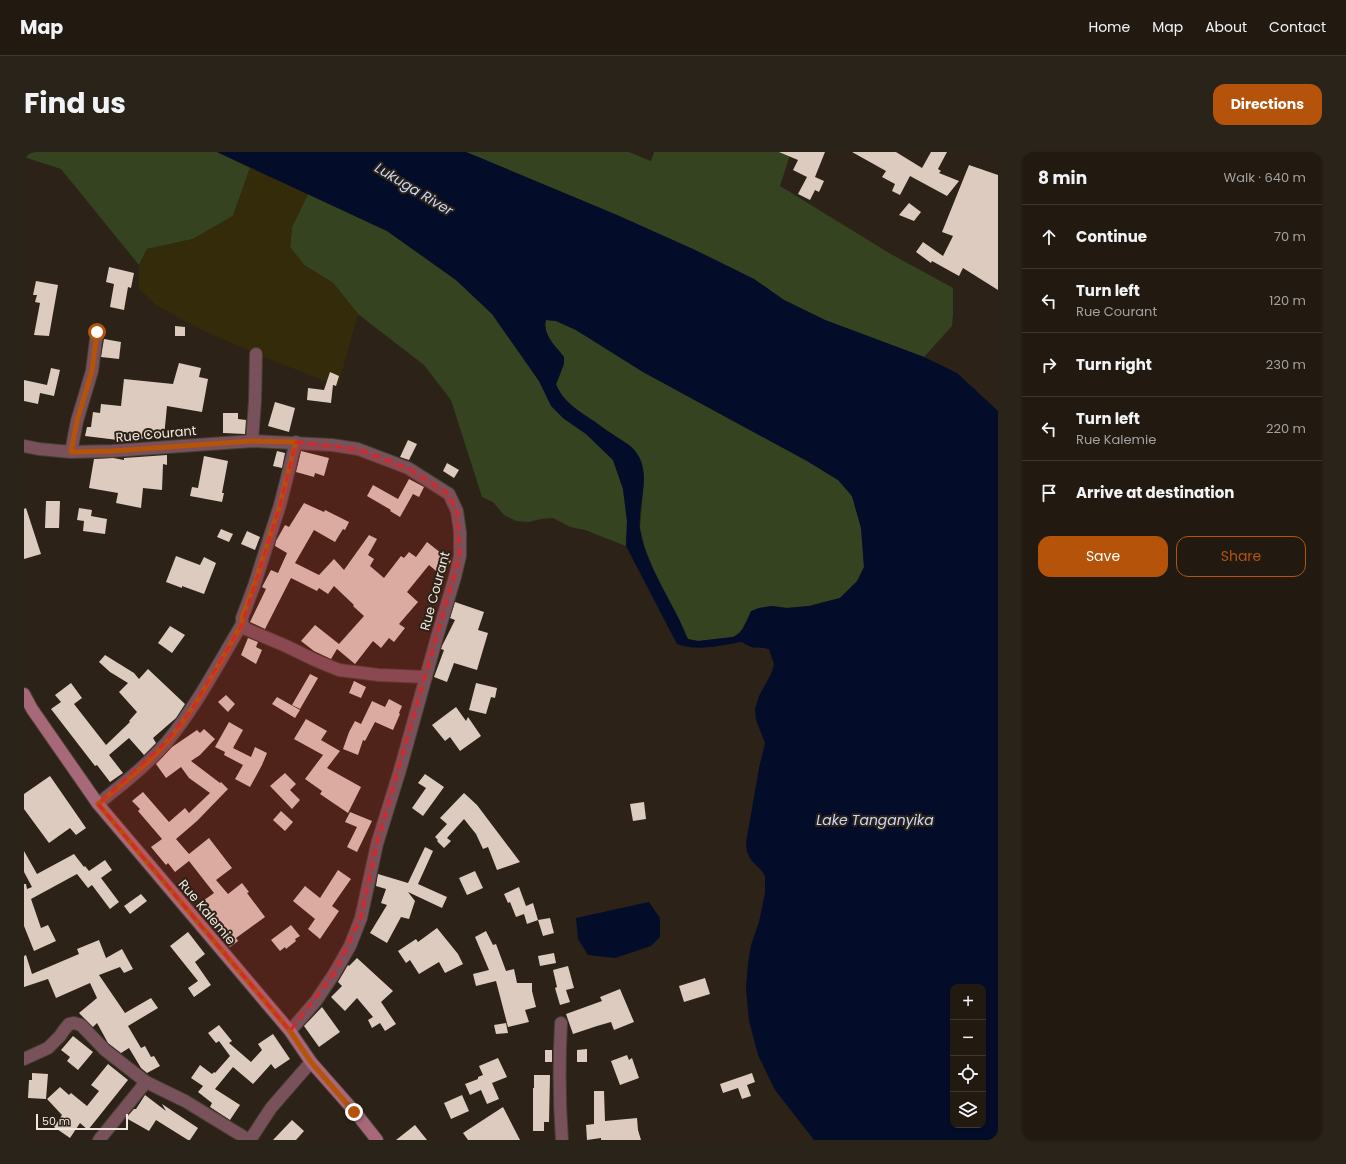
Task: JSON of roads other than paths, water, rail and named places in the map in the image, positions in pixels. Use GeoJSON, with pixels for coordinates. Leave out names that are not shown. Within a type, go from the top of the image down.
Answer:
{"type":"FeatureCollection","features":[{"type":"Feature","properties":{"kind":"street"},"geometry":{"type":"LineString","coordinates":[[71,452],[77,421],[92,371],[97,332]]}},
{"type":"Feature","properties":{"kind":"street"},"geometry":{"type":"LineString","coordinates":[[252,441],[256,354]]}},
{"type":"Feature","properties":{"kind":"street","name":"Rue Courant"},"geometry":{"type":"LineString","coordinates":[[24,446],[38,449],[71,452],[112,451],[252,441],[332,445],[358,449],[408,468],[449,494],[457,511],[460,532],[460,556],[378,844],[361,918],[350,946],[334,974],[316,1001],[290,1031]]}},
{"type":"Feature","properties":{"kind":"street"},"geometry":{"type":"LineString","coordinates":[[98,804],[135,773],[165,743],[192,709],[242,624],[242,618],[280,505],[296,442]]}},
{"type":"Feature","properties":{"kind":"street"},"geometry":{"type":"LineString","coordinates":[[242,624],[246,630],[340,670],[379,675],[426,676]]}},
{"type":"Feature","properties":{"kind":"street","name":"Rue Kalemie"},"geometry":{"type":"LineString","coordinates":[[24,694],[32,709],[98,804],[290,1031],[311,1062],[377,1140]]}},
{"type":"Feature","properties":{"kind":"street"},"geometry":{"type":"LineString","coordinates":[[24,1058],[48,1048],[69,1024],[74,1023],[81,1025],[86,1028],[105,1050],[146,1082],[185,1101],[250,1140],[271,1108],[311,1062]]}},
{"type":"Feature","properties":{"kind":"street"},"geometry":{"type":"LineString","coordinates":[[561,1023],[560,1113],[562,1140]]}},
{"type":"Feature","properties":{"kind":"street"},"geometry":{"type":"LineString","coordinates":[[99,1140],[146,1082]]}},
{"type":"Feature","properties":{"kind":"water","name":"Lake Tanganyika"},"geometry":{"type":"Polygon","coordinates":[[[217,152],[466,152],[617,215],[695,250],[754,279],[784,300],[825,320],[924,357],[957,373],[998,411],[998,1140],[814,1140],[775,1090],[758,1055],[749,1021],[746,988],[751,945],[759,922],[765,893],[765,876],[751,860],[747,852],[746,843],[759,768],[765,743],[756,720],[755,709],[759,696],[771,674],[774,664],[769,649],[753,647],[742,642],[701,648],[677,644],[626,546],[627,521],[623,489],[613,460],[586,434],[563,418],[551,406],[539,381],[492,314],[456,280],[387,231],[217,152]],[[546,320],[545,325],[548,335],[564,357],[564,364],[556,384],[559,390],[567,401],[577,410],[631,447],[641,461],[644,480],[640,510],[640,529],[642,540],[650,563],[688,639],[698,641],[733,637],[740,632],[751,611],[772,606],[787,608],[809,606],[840,598],[857,581],[864,567],[861,528],[852,496],[838,480],[807,461],[643,372],[576,330],[556,321],[546,320]]]}},
{"type":"Feature","properties":{"kind":"water"},"geometry":{"type":"Polygon","coordinates":[[[649,902],[660,918],[660,937],[651,946],[615,958],[588,955],[578,939],[576,918],[649,902]]]}},
{"type":"Feature","properties":{"kind":"water label","name":"Lukuga River"},"geometry":{"type":"Point","coordinates":[414,189]}}]}
